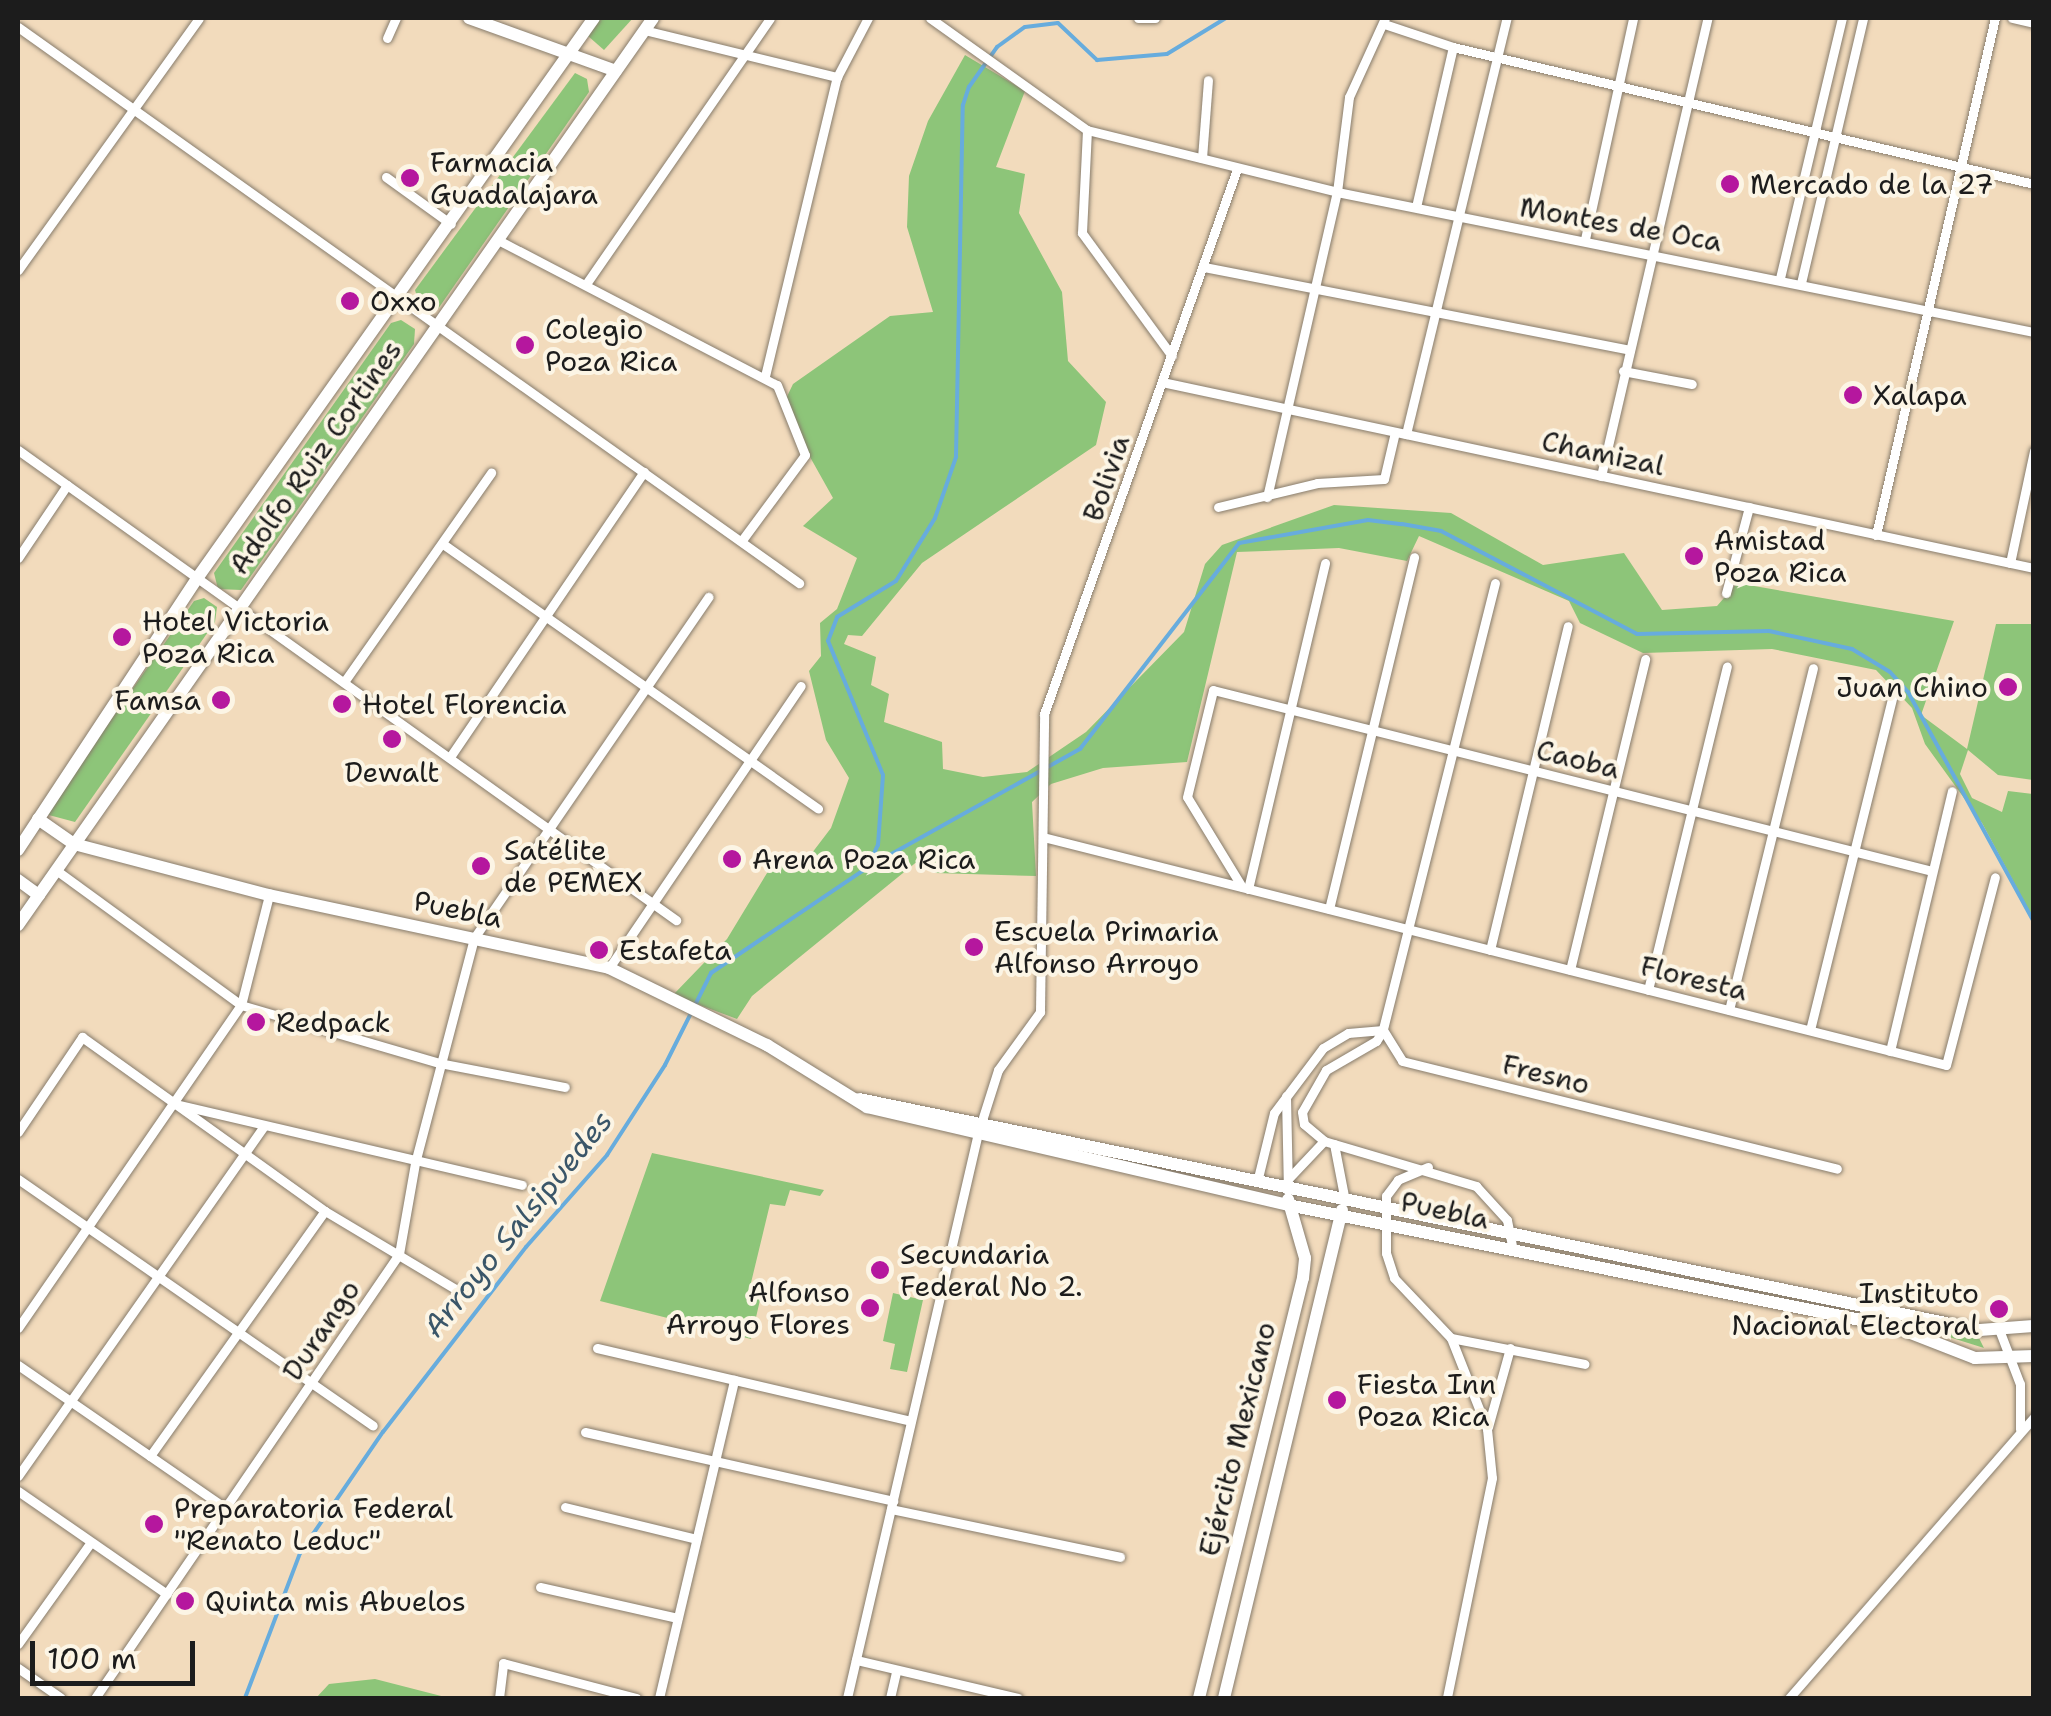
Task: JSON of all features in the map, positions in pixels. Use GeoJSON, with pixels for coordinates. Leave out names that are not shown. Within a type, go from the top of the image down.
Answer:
{"type":"FeatureCollection","features":[{"type":"Feature","properties":{"kind":"main road"},"geometry":{"type":"LineString","coordinates":[[470,18],[616,71]]}},
{"type":"Feature","properties":{"kind":"main road","name":"Adolfo Ruiz Cortines"},"geometry":{"type":"LineString","coordinates":[[18,850],[198,578],[594,18]]}},
{"type":"Feature","properties":{"kind":"main road","name":"Adolfo Ruiz Cortines"},"geometry":{"type":"LineString","coordinates":[[18,925],[653,18]]}},
{"type":"Feature","properties":{"kind":"main road","name":"Puebla"},"geometry":{"type":"LineString","coordinates":[[38,819],[74,844],[269,895],[609,968],[767,1045],[847,1099],[1288,1192]]}},
{"type":"Feature","properties":{"kind":"main road"},"geometry":{"type":"LineString","coordinates":[[18,880],[39,895]]}},
{"type":"Feature","properties":{"kind":"main road","name":"Puebla"},"geometry":{"type":"LineString","coordinates":[[980,1127],[1257,1184],[1343,1208],[1895,1327],[1975,1358],[2034,1356]]}},
{"type":"Feature","properties":{"kind":"main road","name":"Ejército Mexicano"},"geometry":{"type":"LineString","coordinates":[[1199,1698],[1304,1258],[1288,1192]]}},
{"type":"Feature","properties":{"kind":"main road","name":"Ejército Mexicano"},"geometry":{"type":"LineString","coordinates":[[1224,1698],[1343,1208]]}},
{"type":"Feature","properties":{"kind":"main road","name":"Puebla"},"geometry":{"type":"LineString","coordinates":[[1514,1243],[2000,1332],[2034,1326]]}},
{"type":"Feature","properties":{"kind":"main road"},"geometry":{"type":"LineString","coordinates":[[1304,1258],[1325,1271]]}},
{"type":"Feature","properties":{"kind":"main road"},"geometry":{"type":"LineString","coordinates":[[1238,1541],[1260,1547]]}},
{"type":"Feature","properties":{"kind":"street"},"geometry":{"type":"LineString","coordinates":[[18,270],[199,18]]}},
{"type":"Feature","properties":{"kind":"street"},"geometry":{"type":"LineString","coordinates":[[387,38],[396,18]]}},
{"type":"Feature","properties":{"kind":"street"},"geometry":{"type":"LineString","coordinates":[[586,284],[770,18]]}},
{"type":"Feature","properties":{"kind":"street"},"geometry":{"type":"LineString","coordinates":[[765,376],[837,77],[868,18]]}},
{"type":"Feature","properties":{"kind":"street","name":"Montes de Oca"},"geometry":{"type":"LineString","coordinates":[[930,18],[1087,130],[1337,192],[1461,218],[1653,250],[2034,332]]}},
{"type":"Feature","properties":{"kind":"street"},"geometry":{"type":"LineString","coordinates":[[1138,18],[1154,18]]}},
{"type":"Feature","properties":{"kind":"street"},"geometry":{"type":"LineString","coordinates":[[1218,507],[1317,483],[1384,478],[1440,315],[1508,18]]}},
{"type":"Feature","properties":{"kind":"street"},"geometry":{"type":"LineString","coordinates":[[1585,240],[1633,18]]}},
{"type":"Feature","properties":{"kind":"street"},"geometry":{"type":"LineString","coordinates":[[1601,476],[1708,18]]}},
{"type":"Feature","properties":{"kind":"street"},"geometry":{"type":"LineString","coordinates":[[1780,278],[1842,18]]}},
{"type":"Feature","properties":{"kind":"street"},"geometry":{"type":"LineString","coordinates":[[1800,283],[1863,18]]}},
{"type":"Feature","properties":{"kind":"street"},"geometry":{"type":"LineString","coordinates":[[1876,534],[1994,18]]}},
{"type":"Feature","properties":{"kind":"street"},"geometry":{"type":"LineString","coordinates":[[2012,18],[2034,23]]}},
{"type":"Feature","properties":{"kind":"street"},"geometry":{"type":"LineString","coordinates":[[1266,497],[1292,410],[1314,288],[1337,192],[1349,97],[1384,21],[1452,47],[2034,184]]}},
{"type":"Feature","properties":{"kind":"street"},"geometry":{"type":"LineString","coordinates":[[18,27],[799,583]]}},
{"type":"Feature","properties":{"kind":"street"},"geometry":{"type":"LineString","coordinates":[[644,30],[837,77]]}},
{"type":"Feature","properties":{"kind":"street"},"geometry":{"type":"LineString","coordinates":[[1416,208],[1452,47]]}},
{"type":"Feature","properties":{"kind":"street"},"geometry":{"type":"LineString","coordinates":[[1202,158],[1208,80]]}},
{"type":"Feature","properties":{"kind":"street"},"geometry":{"type":"LineString","coordinates":[[1087,130],[1082,233],[1172,356]]}},
{"type":"Feature","properties":{"kind":"street","name":"Bolivia"},"geometry":{"type":"LineString","coordinates":[[847,1698],[980,1127],[998,1070],[1040,1012],[1047,838],[1040,746],[1044,714],[1237,169]]}},
{"type":"Feature","properties":{"kind":"street"},"geometry":{"type":"LineString","coordinates":[[386,177],[452,224]]}},
{"type":"Feature","properties":{"kind":"street"},"geometry":{"type":"LineString","coordinates":[[498,240],[765,376],[798,425],[805,455],[742,540]]}},
{"type":"Feature","properties":{"kind":"street"},"geometry":{"type":"LineString","coordinates":[[1204,267],[1630,350]]}},
{"type":"Feature","properties":{"kind":"street"},"geometry":{"type":"LineString","coordinates":[[1624,372],[1692,384]]}},
{"type":"Feature","properties":{"kind":"street","name":"Chamizal"},"geometry":{"type":"LineString","coordinates":[[1162,382],[2034,568]]}},
{"type":"Feature","properties":{"kind":"street"},"geometry":{"type":"LineString","coordinates":[[18,450],[676,920]]}},
{"type":"Feature","properties":{"kind":"street"},"geometry":{"type":"LineString","coordinates":[[2010,563],[2034,451]]}},
{"type":"Feature","properties":{"kind":"street"},"geometry":{"type":"LineString","coordinates":[[450,757],[644,472]]}},
{"type":"Feature","properties":{"kind":"street"},"geometry":{"type":"LineString","coordinates":[[344,682],[490,473]]}},
{"type":"Feature","properties":{"kind":"street"},"geometry":{"type":"LineString","coordinates":[[18,558],[67,484]]}},
{"type":"Feature","properties":{"kind":"street"},"geometry":{"type":"LineString","coordinates":[[1726,594],[1748,507]]}},
{"type":"Feature","properties":{"kind":"street"},"geometry":{"type":"LineString","coordinates":[[443,544],[818,809]]}},
{"type":"Feature","properties":{"kind":"street"},"geometry":{"type":"LineString","coordinates":[[1329,909],[1414,558]]}},
{"type":"Feature","properties":{"kind":"street"},"geometry":{"type":"LineString","coordinates":[[1245,888],[1325,562]]}},
{"type":"Feature","properties":{"kind":"street"},"geometry":{"type":"LineString","coordinates":[[1495,583],[1383,1030],[1376,1041],[1326,1070],[1304,1100],[1304,1124],[1329,1142],[1428,1167],[1476,1186],[1514,1243]]}},
{"type":"Feature","properties":{"kind":"street","name":"Durango"},"geometry":{"type":"LineString","coordinates":[[96,1698],[399,1254],[415,1162],[474,938],[708,597]]}},
{"type":"Feature","properties":{"kind":"street"},"geometry":{"type":"LineString","coordinates":[[1490,950],[1568,626]]}},
{"type":"Feature","properties":{"kind":"street"},"geometry":{"type":"LineString","coordinates":[[1570,970],[1645,660]]}},
{"type":"Feature","properties":{"kind":"street"},"geometry":{"type":"LineString","coordinates":[[1648,990],[1726,667]]}},
{"type":"Feature","properties":{"kind":"street"},"geometry":{"type":"LineString","coordinates":[[1729,1010],[1813,668]]}},
{"type":"Feature","properties":{"kind":"street"},"geometry":{"type":"LineString","coordinates":[[609,968],[801,686]]}},
{"type":"Feature","properties":{"kind":"street","name":"Caoba"},"geometry":{"type":"LineString","coordinates":[[1245,888],[1187,798],[1213,690],[1932,871]]}},
{"type":"Feature","properties":{"kind":"street"},"geometry":{"type":"LineString","coordinates":[[1810,1030],[1894,694]]}},
{"type":"Feature","properties":{"kind":"street"},"geometry":{"type":"LineString","coordinates":[[1890,1051],[1952,791]]}},
{"type":"Feature","properties":{"kind":"street","name":"Floresta"},"geometry":{"type":"LineString","coordinates":[[1047,838],[1946,1065],[1994,877]]}},
{"type":"Feature","properties":{"kind":"street"},"geometry":{"type":"LineString","coordinates":[[56,870],[241,1005],[439,1063],[566,1087]]}},
{"type":"Feature","properties":{"kind":"street"},"geometry":{"type":"LineString","coordinates":[[18,1328],[241,1005],[269,895]]}},
{"type":"Feature","properties":{"kind":"street"},"geometry":{"type":"LineString","coordinates":[[1257,1184],[1274,1113],[1323,1048],[1348,1034],[1383,1030]]}},
{"type":"Feature","properties":{"kind":"street","name":"Fresno"},"geometry":{"type":"LineString","coordinates":[[1383,1030],[1402,1062],[1837,1169]]}},
{"type":"Feature","properties":{"kind":"street"},"geometry":{"type":"LineString","coordinates":[[18,1132],[82,1037],[325,1211],[462,1292]]}},
{"type":"Feature","properties":{"kind":"street"},"geometry":{"type":"LineString","coordinates":[[1286,1096],[1288,1192]]}},
{"type":"Feature","properties":{"kind":"street"},"geometry":{"type":"LineString","coordinates":[[173,1104],[522,1185]]}},
{"type":"Feature","properties":{"kind":"street"},"geometry":{"type":"LineString","coordinates":[[18,1476],[264,1126]]}},
{"type":"Feature","properties":{"kind":"street"},"geometry":{"type":"LineString","coordinates":[[1288,1192],[1329,1142]]}},
{"type":"Feature","properties":{"kind":"street"},"geometry":{"type":"LineString","coordinates":[[1329,1142],[1343,1208]]}},
{"type":"Feature","properties":{"kind":"street"},"geometry":{"type":"LineString","coordinates":[[1428,1167],[1398,1180],[1383,1216],[1394,1278],[1452,1338],[1487,1430],[1492,1478],[1447,1698]]}},
{"type":"Feature","properties":{"kind":"street"},"geometry":{"type":"LineString","coordinates":[[18,1179],[373,1426]]}},
{"type":"Feature","properties":{"kind":"street"},"geometry":{"type":"LineString","coordinates":[[150,1456],[325,1211]]}},
{"type":"Feature","properties":{"kind":"street"},"geometry":{"type":"LineString","coordinates":[[2000,1332],[2020,1384],[2020,1432]]}},
{"type":"Feature","properties":{"kind":"street"},"geometry":{"type":"LineString","coordinates":[[1452,1338],[1585,1364]]}},
{"type":"Feature","properties":{"kind":"street"},"geometry":{"type":"LineString","coordinates":[[597,1348],[910,1421]]}},
{"type":"Feature","properties":{"kind":"street"},"geometry":{"type":"LineString","coordinates":[[1487,1430],[1510,1348]]}},
{"type":"Feature","properties":{"kind":"street"},"geometry":{"type":"LineString","coordinates":[[18,1366],[227,1509]]}},
{"type":"Feature","properties":{"kind":"street"},"geometry":{"type":"LineString","coordinates":[[658,1698],[734,1380]]}},
{"type":"Feature","properties":{"kind":"street"},"geometry":{"type":"LineString","coordinates":[[1789,1698],[2034,1417]]}},
{"type":"Feature","properties":{"kind":"street"},"geometry":{"type":"LineString","coordinates":[[585,1432],[1120,1557]]}},
{"type":"Feature","properties":{"kind":"street"},"geometry":{"type":"LineString","coordinates":[[18,1490],[167,1594]]}},
{"type":"Feature","properties":{"kind":"street"},"geometry":{"type":"LineString","coordinates":[[565,1508],[696,1539]]}},
{"type":"Feature","properties":{"kind":"street"},"geometry":{"type":"LineString","coordinates":[[18,1644],[91,1542]]}},
{"type":"Feature","properties":{"kind":"street"},"geometry":{"type":"LineString","coordinates":[[540,1587],[678,1618]]}},
{"type":"Feature","properties":{"kind":"street"},"geometry":{"type":"LineString","coordinates":[[856,1660],[1018,1698]]}},
{"type":"Feature","properties":{"kind":"street"},"geometry":{"type":"LineString","coordinates":[[499,1698],[503,1662],[636,1698]]}},
{"type":"Feature","properties":{"kind":"street"},"geometry":{"type":"LineString","coordinates":[[18,1668],[61,1698]]}},
{"type":"Feature","properties":{"kind":"street"},"geometry":{"type":"LineString","coordinates":[[890,1698],[896,1671]]}},
{"type":"Feature","properties":{"kind":"green space"},"geometry":{"type":"Polygon","coordinates":[[[599,18],[633,18],[604,50],[588,36],[599,18]]]}},
{"type":"Feature","properties":{"kind":"green space"},"geometry":{"type":"Polygon","coordinates":[[[965,55],[1025,91],[996,167],[1025,174],[1019,213],[1062,292],[1068,361],[1106,402],[1096,445],[922,563],[862,636],[848,635],[844,644],[876,657],[871,685],[889,694],[884,722],[942,742],[943,769],[983,777],[1027,772],[1086,732],[1184,632],[1205,564],[1222,545],[1334,505],[1451,513],[1543,565],[1624,553],[1662,610],[1717,606],[1737,583],[1954,621],[1921,715],[1967,749],[1996,624],[2033,624],[2033,780],[1998,775],[1968,750],[1960,774],[1972,798],[2002,812],[2008,791],[2033,794],[2033,918],[1982,823],[1925,744],[1912,708],[1876,670],[1772,649],[1643,653],[1580,623],[1569,601],[1419,536],[1407,561],[1339,548],[1237,552],[1187,762],[1103,768],[1051,784],[1032,802],[1036,876],[935,873],[919,860],[752,996],[737,1019],[673,995],[727,939],[778,855],[799,870],[831,828],[849,778],[826,740],[809,671],[821,656],[820,623],[837,609],[857,558],[803,526],[833,498],[782,407],[793,384],[890,316],[933,312],[907,227],[909,176],[928,121],[965,55]]]}},
{"type":"Feature","properties":{"kind":"green space"},"geometry":{"type":"Polygon","coordinates":[[[575,73],[587,79],[589,92],[438,309],[420,307],[415,290],[575,73]]]}},
{"type":"Feature","properties":{"kind":"green space"},"geometry":{"type":"Polygon","coordinates":[[[401,320],[415,329],[414,344],[241,590],[218,589],[214,573],[391,323],[401,320]]]}},
{"type":"Feature","properties":{"kind":"green space"},"geometry":{"type":"Polygon","coordinates":[[[204,598],[217,607],[215,622],[75,822],[45,814],[194,601],[204,598]]]}},
{"type":"Feature","properties":{"kind":"green space"},"geometry":{"type":"Polygon","coordinates":[[[652,1153],[824,1190],[820,1196],[790,1190],[785,1206],[770,1204],[750,1287],[775,1293],[773,1302],[760,1300],[751,1339],[600,1301],[652,1153]]]}},
{"type":"Feature","properties":{"kind":"green space"},"geometry":{"type":"Polygon","coordinates":[[[893,1293],[923,1300],[907,1372],[890,1369],[895,1344],[883,1341],[893,1293]]]}},
{"type":"Feature","properties":{"kind":"green space"},"geometry":{"type":"Polygon","coordinates":[[[1847,1312],[1978,1336],[1984,1348],[1917,1327],[1847,1312]]]}},
{"type":"Feature","properties":{"kind":"green space"},"geometry":{"type":"Polygon","coordinates":[[[375,1679],[449,1698],[316,1698],[329,1684],[375,1679]]]}},
{"type":"Feature","properties":{"kind":"waterway"},"geometry":{"type":"LineString","coordinates":[[869,864],[878,845],[883,775],[828,641],[837,617],[896,581],[935,518],[956,457],[963,105],[969,87],[997,47],[1025,27],[1058,23],[1097,60],[1167,54],[1226,18]]}},
{"type":"Feature","properties":{"kind":"waterway","name":"Arroyo Salsipuedes"},"geometry":{"type":"LineString","coordinates":[[245,1698],[300,1553],[383,1432],[526,1247],[607,1155],[665,1065],[711,973],[868,867],[1080,749],[1239,543],[1368,520],[1402,524],[1441,531],[1637,634],[1769,631],[1852,649],[1890,672],[1908,692],[2034,922]]}},
{"type":"Feature","properties":{"kind":"place","name":"Farmacia Guadalajara"},"geometry":{"type":"Point","coordinates":[410,178]}},
{"type":"Feature","properties":{"kind":"place","name":"Mercado de la 27"},"geometry":{"type":"Point","coordinates":[1730,184]}},
{"type":"Feature","properties":{"kind":"place","name":"Oxxo"},"geometry":{"type":"Point","coordinates":[350,301]}},
{"type":"Feature","properties":{"kind":"place","name":"Colegio Poza Rica"},"geometry":{"type":"Point","coordinates":[525,345]}},
{"type":"Feature","properties":{"kind":"place","name":"Xalapa"},"geometry":{"type":"Point","coordinates":[1853,395]}},
{"type":"Feature","properties":{"kind":"place","name":"Amistad Poza Rica"},"geometry":{"type":"Point","coordinates":[1694,556]}},
{"type":"Feature","properties":{"kind":"place","name":"Hotel Victoria Poza Rica"},"geometry":{"type":"Point","coordinates":[122,637]}},
{"type":"Feature","properties":{"kind":"place","name":"Juan Chino"},"geometry":{"type":"Point","coordinates":[2008,687]}},
{"type":"Feature","properties":{"kind":"place","name":"Famsa"},"geometry":{"type":"Point","coordinates":[221,700]}},
{"type":"Feature","properties":{"kind":"place","name":"Hotel Florencia"},"geometry":{"type":"Point","coordinates":[342,704]}},
{"type":"Feature","properties":{"kind":"place","name":"Dewalt"},"geometry":{"type":"Point","coordinates":[392,739]}},
{"type":"Feature","properties":{"kind":"place","name":"Arena Poza Rica"},"geometry":{"type":"Point","coordinates":[732,859]}},
{"type":"Feature","properties":{"kind":"place","name":"Satélite de PEMEX"},"geometry":{"type":"Point","coordinates":[481,866]}},
{"type":"Feature","properties":{"kind":"place","name":"Escuela Primaria Alfonso Arroyo"},"geometry":{"type":"Point","coordinates":[974,947]}},
{"type":"Feature","properties":{"kind":"place","name":"Estafeta"},"geometry":{"type":"Point","coordinates":[599,950]}},
{"type":"Feature","properties":{"kind":"place","name":"Redpack"},"geometry":{"type":"Point","coordinates":[256,1022]}},
{"type":"Feature","properties":{"kind":"place","name":"Secundaria Federal No 2."},"geometry":{"type":"Point","coordinates":[880,1270]}},
{"type":"Feature","properties":{"kind":"place","name":"Alfonso Arroyo Flores"},"geometry":{"type":"Point","coordinates":[870,1308]}},
{"type":"Feature","properties":{"kind":"place","name":"Instituto Nacional Electoral"},"geometry":{"type":"Point","coordinates":[1999,1309]}},
{"type":"Feature","properties":{"kind":"place","name":"Fiesta Inn Poza Rica"},"geometry":{"type":"Point","coordinates":[1337,1400]}},
{"type":"Feature","properties":{"kind":"place","name":"Preparatoria Federal \"Renato Leduc\""},"geometry":{"type":"Point","coordinates":[154,1524]}},
{"type":"Feature","properties":{"kind":"place","name":"Quinta mis Abuelos"},"geometry":{"type":"Point","coordinates":[185,1601]}}]}
